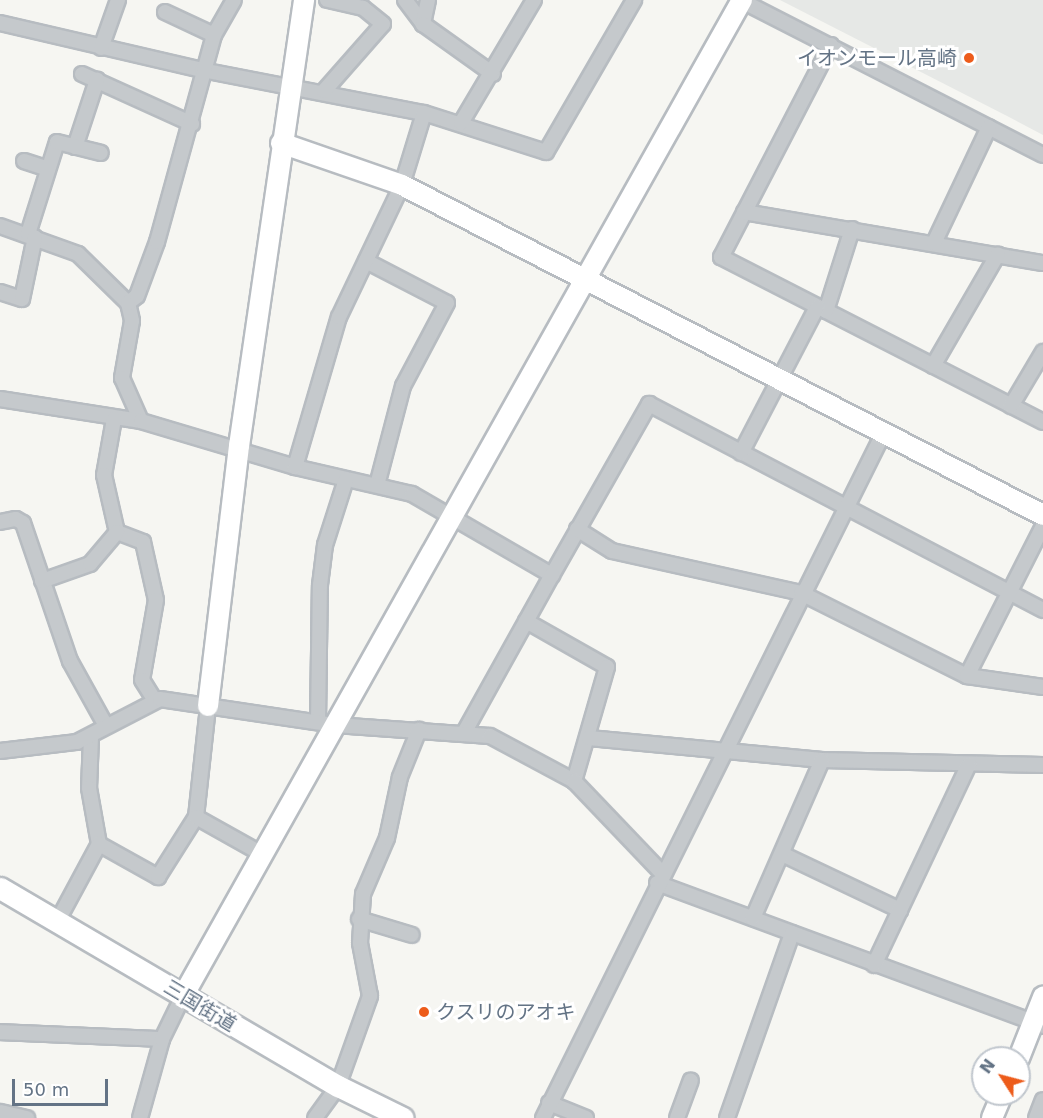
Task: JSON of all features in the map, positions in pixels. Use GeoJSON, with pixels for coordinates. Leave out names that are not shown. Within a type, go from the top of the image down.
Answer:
{"type":"FeatureCollection","features":[{"type":"Feature","properties":{"kind":"main road","name":"三国街道"},"geometry":{"type":"LineString","coordinates":[[0,888],[338,1086],[403,1118]]}},
{"type":"Feature","properties":{"kind":"street"},"geometry":{"type":"LineString","coordinates":[[101,48],[118,0]]}},
{"type":"Feature","properties":{"kind":"street"},"geometry":{"type":"LineString","coordinates":[[128,303],[137,296],[153,252],[192,124],[202,70],[214,35],[234,0]]}},
{"type":"Feature","properties":{"kind":"street"},"geometry":{"type":"LineString","coordinates":[[99,844],[158,877],[196,817],[239,446],[281,143],[304,0]]}},
{"type":"Feature","properties":{"kind":"street"},"geometry":{"type":"LineString","coordinates":[[324,91],[383,24],[363,8],[327,0]]}},
{"type":"Feature","properties":{"kind":"street"},"geometry":{"type":"LineString","coordinates":[[405,0],[423,24],[493,74]]}},
{"type":"Feature","properties":{"kind":"street"},"geometry":{"type":"LineString","coordinates":[[423,24],[428,0]]}},
{"type":"Feature","properties":{"kind":"street"},"geometry":{"type":"LineString","coordinates":[[461,123],[493,74],[534,0]]}},
{"type":"Feature","properties":{"kind":"street"},"geometry":{"type":"LineString","coordinates":[[0,23],[202,70],[324,91],[424,112],[546,152],[634,0]]}},
{"type":"Feature","properties":{"kind":"street"},"geometry":{"type":"LineString","coordinates":[[140,1118],[162,1039],[183,996],[262,854],[326,724],[453,517],[741,0],[1043,155]]}},
{"type":"Feature","properties":{"kind":"street"},"geometry":{"type":"LineString","coordinates":[[165,12],[214,35]]}},
{"type":"Feature","properties":{"kind":"street"},"geometry":{"type":"LineString","coordinates":[[831,45],[721,257],[1043,422]]}},
{"type":"Feature","properties":{"kind":"street"},"geometry":{"type":"LineString","coordinates":[[82,74],[192,124]]}},
{"type":"Feature","properties":{"kind":"street"},"geometry":{"type":"LineString","coordinates":[[75,147],[97,80]]}},
{"type":"Feature","properties":{"kind":"street"},"geometry":{"type":"LineString","coordinates":[[295,467],[339,317],[402,185],[424,112]]}},
{"type":"Feature","properties":{"kind":"street"},"geometry":{"type":"LineString","coordinates":[[933,243],[989,127]]}},
{"type":"Feature","properties":{"kind":"street"},"geometry":{"type":"LineString","coordinates":[[0,292],[22,299],[31,235],[57,142],[101,153]]}},
{"type":"Feature","properties":{"kind":"street"},"geometry":{"type":"LineString","coordinates":[[281,143],[402,185],[1043,515]]}},
{"type":"Feature","properties":{"kind":"street"},"geometry":{"type":"LineString","coordinates":[[24,161],[48,169]]}},
{"type":"Feature","properties":{"kind":"street"},"geometry":{"type":"LineString","coordinates":[[744,212],[1043,263]]}},
{"type":"Feature","properties":{"kind":"street"},"geometry":{"type":"LineString","coordinates":[[0,226],[31,235],[78,254],[128,303],[132,321],[122,378],[141,421]]}},
{"type":"Feature","properties":{"kind":"street"},"geometry":{"type":"LineString","coordinates":[[741,453],[780,379],[821,309],[852,230]]}},
{"type":"Feature","properties":{"kind":"street"},"geometry":{"type":"LineString","coordinates":[[933,366],[998,254]]}},
{"type":"Feature","properties":{"kind":"street"},"geometry":{"type":"LineString","coordinates":[[366,261],[447,303],[403,386],[377,485]]}},
{"type":"Feature","properties":{"kind":"street"},"geometry":{"type":"LineString","coordinates":[[1011,406],[1043,352]]}},
{"type":"Feature","properties":{"kind":"street"},"geometry":{"type":"LineString","coordinates":[[0,399],[141,421],[239,446],[295,467],[412,494],[552,574]]}},
{"type":"Feature","properties":{"kind":"street"},"geometry":{"type":"LineString","coordinates":[[465,731],[644,405],[1043,610]]}},
{"type":"Feature","properties":{"kind":"street"},"geometry":{"type":"LineString","coordinates":[[114,418],[104,475],[117,532]]}},
{"type":"Feature","properties":{"kind":"street"},"geometry":{"type":"LineString","coordinates":[[543,1118],[659,878],[844,506],[884,432]]}},
{"type":"Feature","properties":{"kind":"street"},"geometry":{"type":"LineString","coordinates":[[326,724],[320,585],[325,545],[346,479]]}},
{"type":"Feature","properties":{"kind":"street"},"geometry":{"type":"LineString","coordinates":[[0,522],[16,519],[23,523],[70,661],[106,726]]}},
{"type":"Feature","properties":{"kind":"street"},"geometry":{"type":"LineString","coordinates":[[968,676],[1043,526]]}},
{"type":"Feature","properties":{"kind":"street"},"geometry":{"type":"LineString","coordinates":[[577,529],[612,551],[801,593],[968,676],[1043,687]]}},
{"type":"Feature","properties":{"kind":"street"},"geometry":{"type":"LineString","coordinates":[[42,580],[90,564],[117,532]]}},
{"type":"Feature","properties":{"kind":"street"},"geometry":{"type":"LineString","coordinates":[[117,532],[143,542],[156,600],[142,680],[154,699]]}},
{"type":"Feature","properties":{"kind":"street"},"geometry":{"type":"LineString","coordinates":[[526,621],[607,667],[589,738],[574,782]]}},
{"type":"Feature","properties":{"kind":"street"},"geometry":{"type":"LineString","coordinates":[[0,751],[91,737],[154,699],[326,724],[465,731],[490,735],[574,782],[659,878],[753,918],[874,965],[1038,1025]]}},
{"type":"Feature","properties":{"kind":"street"},"geometry":{"type":"LineString","coordinates":[[315,1118],[338,1086],[372,984],[359,919],[418,730]]}},
{"type":"Feature","properties":{"kind":"street"},"geometry":{"type":"LineString","coordinates":[[57,922],[99,844],[89,788],[91,737]]}},
{"type":"Feature","properties":{"kind":"street"},"geometry":{"type":"LineString","coordinates":[[589,738],[723,753],[822,760],[1043,765]]}},
{"type":"Feature","properties":{"kind":"street"},"geometry":{"type":"LineString","coordinates":[[753,918],[822,760]]}},
{"type":"Feature","properties":{"kind":"street"},"geometry":{"type":"LineString","coordinates":[[874,965],[969,764]]}},
{"type":"Feature","properties":{"kind":"street"},"geometry":{"type":"LineString","coordinates":[[196,817],[262,854]]}},
{"type":"Feature","properties":{"kind":"street"},"geometry":{"type":"LineString","coordinates":[[782,854],[900,910]]}},
{"type":"Feature","properties":{"kind":"street"},"geometry":{"type":"LineString","coordinates":[[359,919],[412,935]]}},
{"type":"Feature","properties":{"kind":"street"},"geometry":{"type":"LineString","coordinates":[[727,1118],[792,933]]}},
{"type":"Feature","properties":{"kind":"street"},"geometry":{"type":"LineString","coordinates":[[1026,1046],[1038,1025],[1043,998]]}},
{"type":"Feature","properties":{"kind":"street"},"geometry":{"type":"LineString","coordinates":[[0,1032],[162,1039]]}},
{"type":"Feature","properties":{"kind":"street"},"geometry":{"type":"LineString","coordinates":[[677,1118],[691,1080]]}},
{"type":"Feature","properties":{"kind":"street"},"geometry":{"type":"LineString","coordinates":[[1036,1118],[1043,1100]]}},
{"type":"Feature","properties":{"kind":"street"},"geometry":{"type":"LineString","coordinates":[[549,1103],[586,1118]]}},
{"type":"Feature","properties":{"kind":"street"},"geometry":{"type":"LineString","coordinates":[[0,1112],[27,1118]]}},
{"type":"Feature","properties":{"kind":"shaded area","name":"イオンモール高崎"},"geometry":{"type":"Polygon","coordinates":[[[780,0],[1043,0],[1043,135],[1009,117],[780,0]]]}},
{"type":"Feature","properties":{"kind":"place","name":"イオンモール高崎"},"geometry":{"type":"Point","coordinates":[969,58]}},
{"type":"Feature","properties":{"kind":"place","name":"クスリのアオキ"},"geometry":{"type":"Point","coordinates":[424,1012]}}]}
